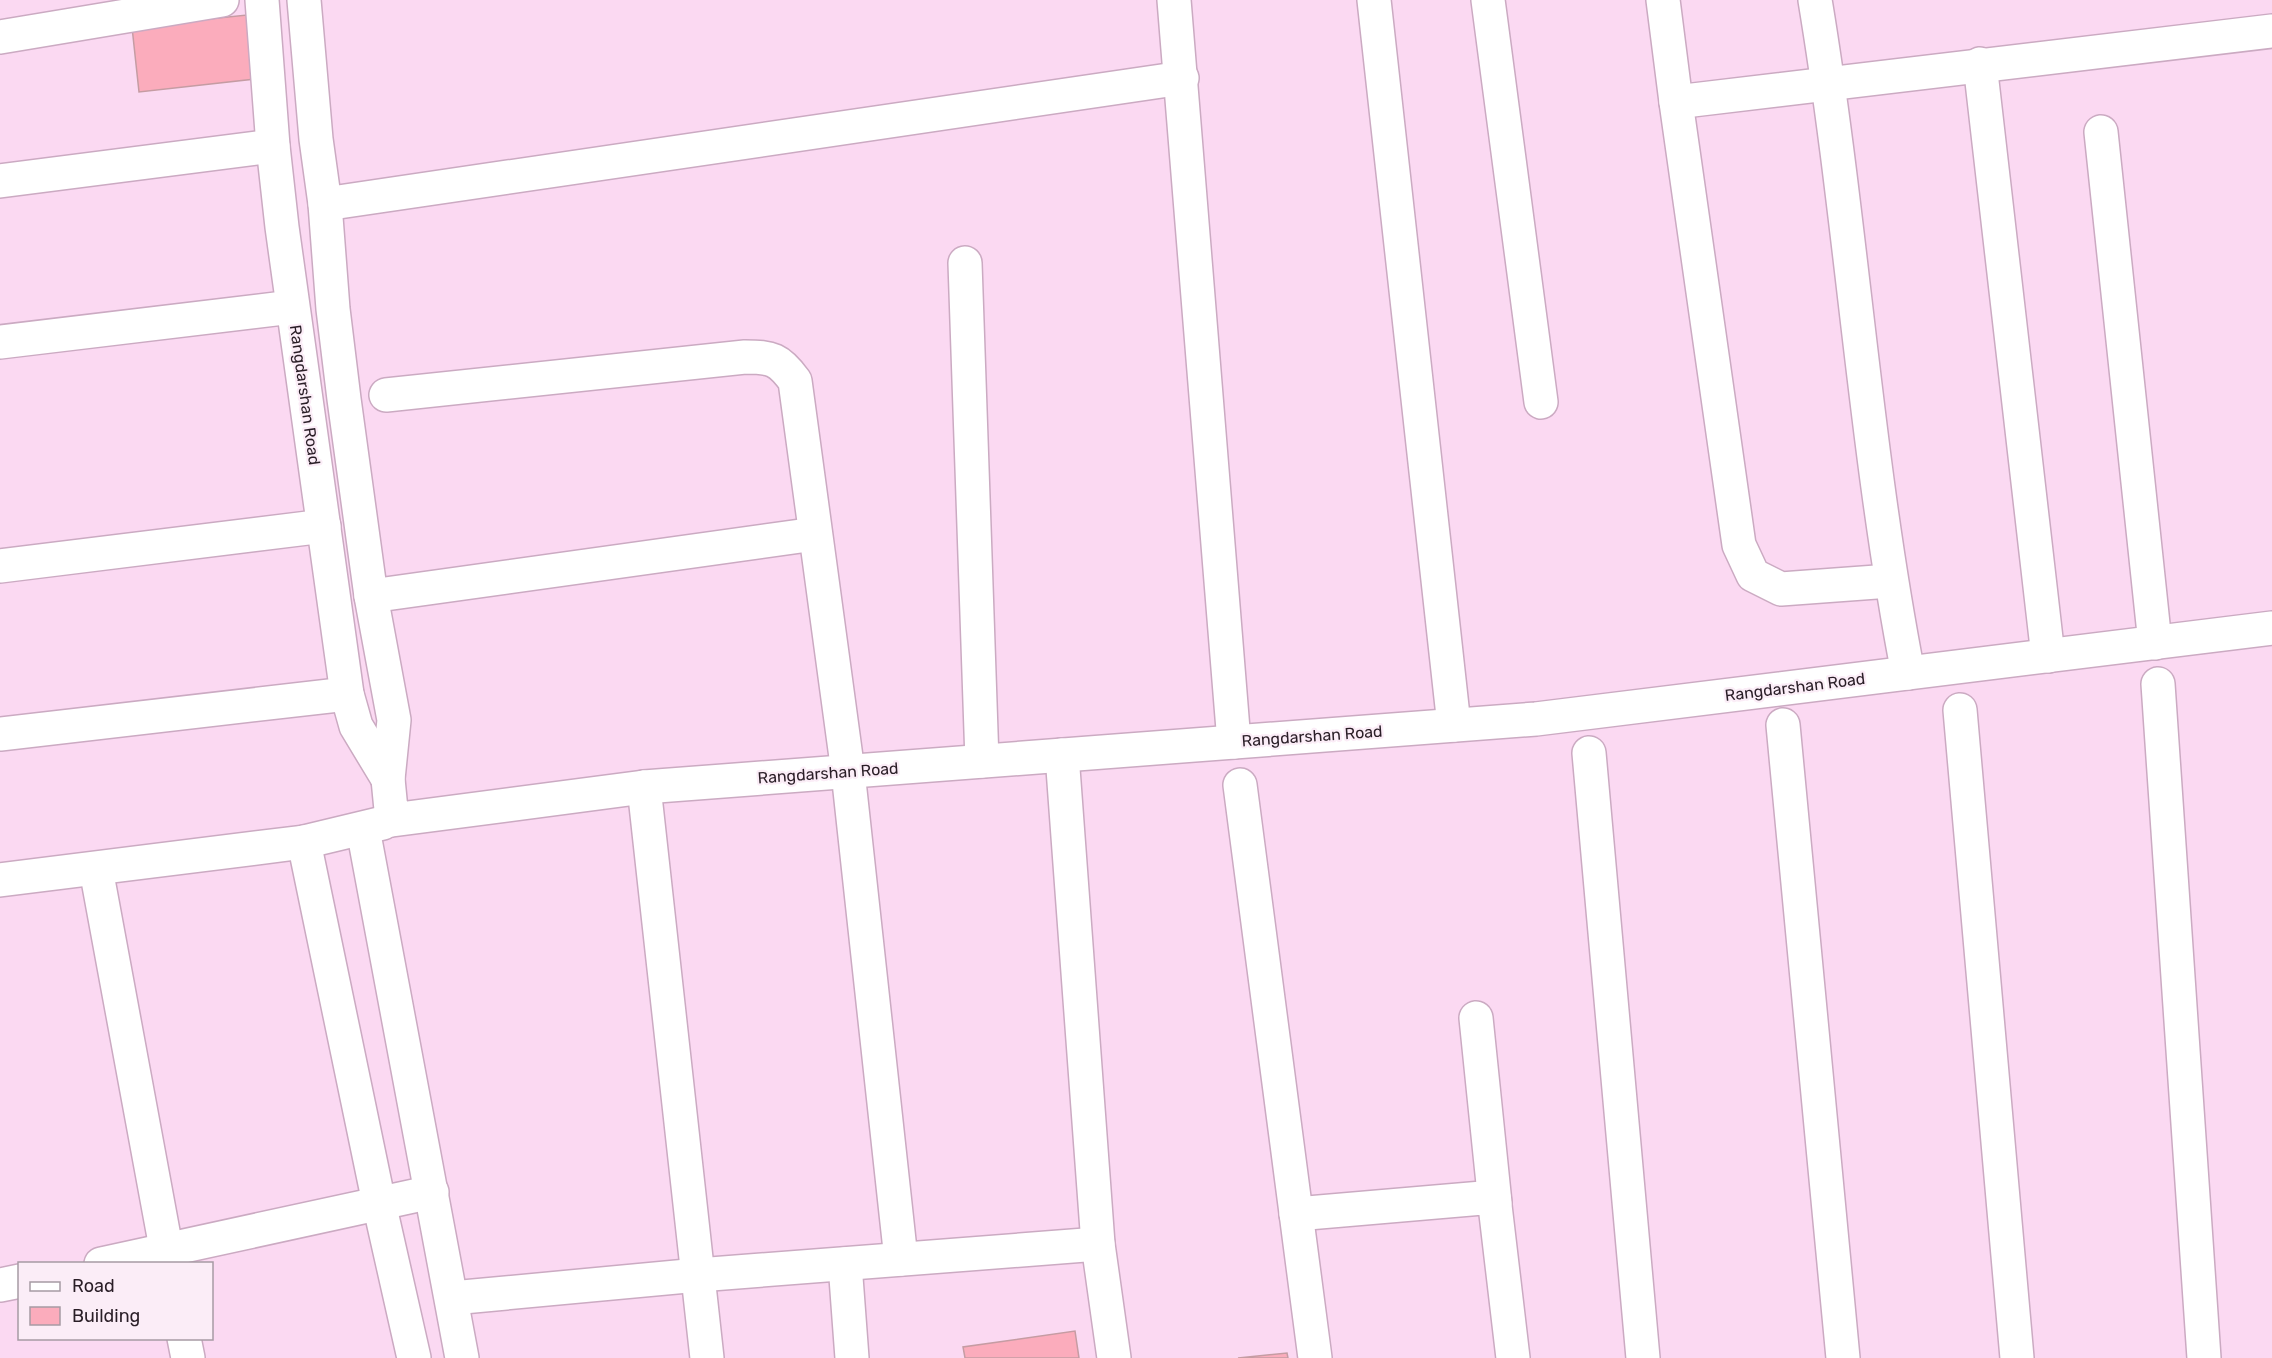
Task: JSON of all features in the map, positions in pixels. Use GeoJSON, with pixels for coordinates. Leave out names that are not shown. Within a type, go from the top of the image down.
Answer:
{"type":"FeatureCollection","features":[{"type":"Feature","properties":{"kind":"street"},"geometry":{"type":"LineString","coordinates":[[0,37],[222,0]]}},
{"type":"Feature","properties":{"kind":"street","name":"Rangdarshan Road"},"geometry":{"type":"LineString","coordinates":[[261,0],[273,146],[292,307],[347,694],[356,726],[388,779]]}},
{"type":"Feature","properties":{"kind":"street","name":"Rangdarshan Road"},"geometry":{"type":"LineString","coordinates":[[304,0],[316,139],[325,204],[333,309],[370,596],[394,720],[388,779],[377,825],[644,787],[1536,719],[2272,628]]}},
{"type":"Feature","properties":{"kind":"street"},"geometry":{"type":"LineString","coordinates":[[1174,0],[1234,742]]}},
{"type":"Feature","properties":{"kind":"street"},"geometry":{"type":"LineString","coordinates":[[1374,0],[1454,725]]}},
{"type":"Feature","properties":{"kind":"street"},"geometry":{"type":"LineString","coordinates":[[1488,0],[1541,402]]}},
{"type":"Feature","properties":{"kind":"street"},"geometry":{"type":"LineString","coordinates":[[1663,0],[1739,544],[1753,574],[1781,590],[1890,581]]}},
{"type":"Feature","properties":{"kind":"street"},"geometry":{"type":"LineString","coordinates":[[1815,0],[1829,83],[1890,581],[1908,673]]}},
{"type":"Feature","properties":{"kind":"street"},"geometry":{"type":"LineString","coordinates":[[1676,102],[2272,31]]}},
{"type":"Feature","properties":{"kind":"street"},"geometry":{"type":"LineString","coordinates":[[1980,64],[2048,656]]}},
{"type":"Feature","properties":{"kind":"street"},"geometry":{"type":"LineString","coordinates":[[325,204],[1182,78]]}},
{"type":"Feature","properties":{"kind":"street"},"geometry":{"type":"LineString","coordinates":[[2101,132],[2155,643]]}},
{"type":"Feature","properties":{"kind":"street"},"geometry":{"type":"LineString","coordinates":[[0,181],[273,146]]}},
{"type":"Feature","properties":{"kind":"street"},"geometry":{"type":"LineString","coordinates":[[965,263],[982,761]]}},
{"type":"Feature","properties":{"kind":"street"},"geometry":{"type":"LineString","coordinates":[[0,342],[292,307]]}},
{"type":"Feature","properties":{"kind":"street"},"geometry":{"type":"LineString","coordinates":[[386,395],[745,357],[768,357],[784,366],[795,381],[848,772],[901,1259]]}},
{"type":"Feature","properties":{"kind":"street"},"geometry":{"type":"LineString","coordinates":[[0,566],[324,526]]}},
{"type":"Feature","properties":{"kind":"street"},"geometry":{"type":"LineString","coordinates":[[370,596],[815,534]]}},
{"type":"Feature","properties":{"kind":"street"},"geometry":{"type":"LineString","coordinates":[[2158,684],[2204,1358]]}},
{"type":"Feature","properties":{"kind":"street"},"geometry":{"type":"LineString","coordinates":[[0,734],[347,694]]}},
{"type":"Feature","properties":{"kind":"street"},"geometry":{"type":"LineString","coordinates":[[1960,710],[2017,1358]]}},
{"type":"Feature","properties":{"kind":"street"},"geometry":{"type":"LineString","coordinates":[[1783,725],[1843,1358]]}},
{"type":"Feature","properties":{"kind":"street"},"geometry":{"type":"LineString","coordinates":[[1588,753],[1643,1358]]}},
{"type":"Feature","properties":{"kind":"street"},"geometry":{"type":"LineString","coordinates":[[1062,755],[1098,1244],[1114,1358]]}},
{"type":"Feature","properties":{"kind":"street"},"geometry":{"type":"LineString","coordinates":[[1240,784],[1315,1358]]}},
{"type":"Feature","properties":{"kind":"street"},"geometry":{"type":"LineString","coordinates":[[644,787],[707,1358]]}},
{"type":"Feature","properties":{"kind":"street"},"geometry":{"type":"LineString","coordinates":[[0,880],[304,842],[377,825],[432,1192],[462,1358]]}},
{"type":"Feature","properties":{"kind":"street"},"geometry":{"type":"LineString","coordinates":[[304,842],[379,1203],[414,1358]]}},
{"type":"Feature","properties":{"kind":"street"},"geometry":{"type":"LineString","coordinates":[[96,869],[167,1256]]}},
{"type":"Feature","properties":{"kind":"street"},"geometry":{"type":"LineString","coordinates":[[1476,1018],[1513,1358]]}},
{"type":"Feature","properties":{"kind":"street"},"geometry":{"type":"LineString","coordinates":[[110,1262],[167,1256],[432,1192]]}},
{"type":"Feature","properties":{"kind":"street"},"geometry":{"type":"LineString","coordinates":[[1296,1214],[1494,1197],[1495,1203]]}},
{"type":"Feature","properties":{"kind":"street"},"geometry":{"type":"LineString","coordinates":[[452,1298],[698,1275],[1098,1244]]}},
{"type":"Feature","properties":{"kind":"street"},"geometry":{"type":"LineString","coordinates":[[845,1263],[852,1358]]}},
{"type":"Feature","properties":{"kind":"street"},"geometry":{"type":"LineString","coordinates":[[0,1285],[18,1281]]}},
{"type":"Feature","properties":{"kind":"street"},"geometry":{"type":"LineString","coordinates":[[184,1340],[188,1358]]}},
{"type":"Feature","properties":{"kind":"building"},"geometry":{"type":"Polygon","coordinates":[[[247,15],[255,79],[139,92],[132,27],[247,15]]]}},
{"type":"Feature","properties":{"kind":"building"},"geometry":{"type":"Polygon","coordinates":[[[1075,1331],[1079,1358],[965,1358],[963,1347],[1075,1331]]]}},
{"type":"Feature","properties":{"kind":"building"},"geometry":{"type":"Polygon","coordinates":[[[1287,1353],[1288,1358],[1238,1358],[1287,1353]]]}}]}
